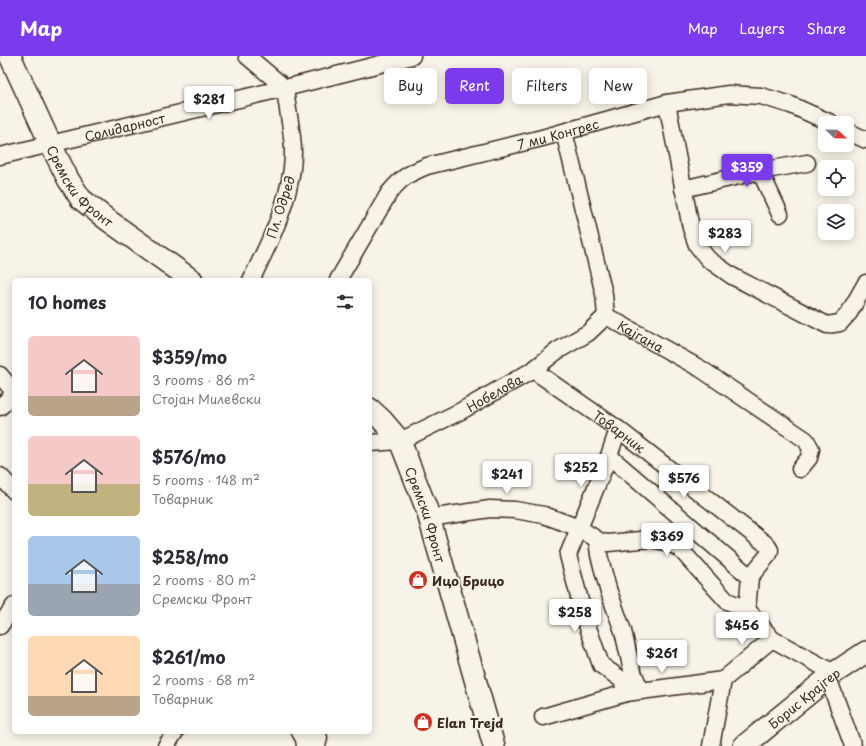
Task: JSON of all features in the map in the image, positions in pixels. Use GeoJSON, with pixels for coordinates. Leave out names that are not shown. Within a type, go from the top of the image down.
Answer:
{"type":"FeatureCollection","features":[{"type":"Feature","properties":{"kind":"street","name":"Сремски Фронт"},"geometry":{"type":"LineString","coordinates":[[10,56],[68,179],[82,199],[109,221],[189,278]]}},
{"type":"Feature","properties":{"kind":"street"},"geometry":{"type":"LineString","coordinates":[[247,56],[285,88]]}},
{"type":"Feature","properties":{"kind":"street","name":"Солидарност"},"geometry":{"type":"LineString","coordinates":[[0,156],[412,56]]}},
{"type":"Feature","properties":{"kind":"street","name":"Пл. Одред"},"geometry":{"type":"LineString","coordinates":[[252,277],[277,223],[286,196],[291,173],[293,152],[285,88]]}},
{"type":"Feature","properties":{"kind":"street","name":"7 ми Конгрес"},"geometry":{"type":"LineString","coordinates":[[339,278],[388,193],[398,181],[427,166],[564,132],[667,103],[729,94],[761,96],[791,105],[818,117]]}},
{"type":"Feature","properties":{"kind":"street"},"geometry":{"type":"LineString","coordinates":[[667,103],[691,228],[697,245],[708,259],[732,276],[759,291],[827,325],[840,323],[849,313],[866,283]]}},
{"type":"Feature","properties":{"kind":"street","name":"Кајгана"},"geometry":{"type":"LineString","coordinates":[[564,132],[604,294],[606,316],[701,369],[806,440],[811,449],[809,458],[800,469]]}},
{"type":"Feature","properties":{"kind":"street"},"geometry":{"type":"LineString","coordinates":[[854,134],[866,140]]}},
{"type":"Feature","properties":{"kind":"street"},"geometry":{"type":"LineString","coordinates":[[684,188],[760,171],[806,163]]}},
{"type":"Feature","properties":{"kind":"street"},"geometry":{"type":"LineString","coordinates":[[760,171],[780,214]]}},
{"type":"Feature","properties":{"kind":"street","name":"Нобелова"},"geometry":{"type":"LineString","coordinates":[[372,443],[400,441],[461,412],[533,370],[557,351],[588,333],[606,316]]}},
{"type":"Feature","properties":{"kind":"street","name":"Товарник"},"geometry":{"type":"LineString","coordinates":[[533,370],[618,429],[767,546],[770,550],[769,554],[750,577]]}},
{"type":"Feature","properties":{"kind":"street"},"geometry":{"type":"LineString","coordinates":[[0,375],[12,390]]}},
{"type":"Feature","properties":{"kind":"street"},"geometry":{"type":"LineString","coordinates":[[0,407],[12,395]]}},
{"type":"Feature","properties":{"kind":"street","name":"Сремски Фронт"},"geometry":{"type":"LineString","coordinates":[[372,411],[400,441],[429,518],[494,746]]}},
{"type":"Feature","properties":{"kind":"street"},"geometry":{"type":"LineString","coordinates":[[618,429],[609,456],[568,555],[584,616],[601,665],[622,680],[633,692]]}},
{"type":"Feature","properties":{"kind":"street"},"geometry":{"type":"LineString","coordinates":[[609,456],[750,577],[747,609]]}},
{"type":"Feature","properties":{"kind":"street"},"geometry":{"type":"LineString","coordinates":[[429,518],[490,509],[515,510],[544,515],[579,528],[597,540],[608,543],[651,539],[670,543],[680,549],[726,600],[747,609],[767,634],[831,676],[853,746]]}},
{"type":"Feature","properties":{"kind":"street"},"geometry":{"type":"LineString","coordinates":[[597,540],[599,555],[608,589],[623,631],[632,670],[633,692]]}},
{"type":"Feature","properties":{"kind":"street"},"geometry":{"type":"LineString","coordinates":[[0,626],[12,609]]}},
{"type":"Feature","properties":{"kind":"street"},"geometry":{"type":"LineString","coordinates":[[543,717],[633,692],[723,680],[758,651],[767,634]]}},
{"type":"Feature","properties":{"kind":"street","name":"Борис Крајгер"},"geometry":{"type":"LineString","coordinates":[[744,746],[831,676],[866,652]]}},
{"type":"Feature","properties":{"kind":"street"},"geometry":{"type":"LineString","coordinates":[[711,746],[723,680]]}},
{"type":"Feature","properties":{"kind":"street"},"geometry":{"type":"LineString","coordinates":[[166,746],[174,734]]}},
{"type":"Feature","properties":{"kind":"street"},"geometry":{"type":"LineString","coordinates":[[301,734],[305,746]]}},
{"type":"Feature","properties":{"kind":"street"},"geometry":{"type":"LineString","coordinates":[[317,746],[319,738],[318,734]]}},
{"type":"Feature","properties":{"kind":"place","name":"Ицо Брицо"},"geometry":{"type":"Point","coordinates":[418,580]}},
{"type":"Feature","properties":{"kind":"place","name":"Elan Trejd"},"geometry":{"type":"Point","coordinates":[423,722]}}]}
